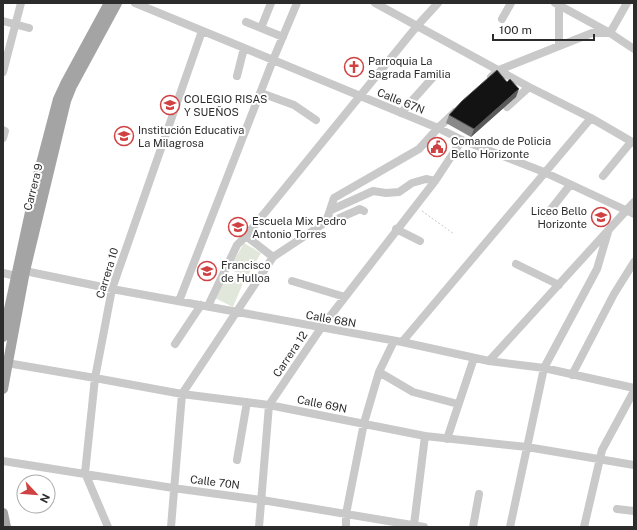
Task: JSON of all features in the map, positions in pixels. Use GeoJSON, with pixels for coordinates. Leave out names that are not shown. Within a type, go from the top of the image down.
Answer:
{"type":"FeatureCollection","features":[{"type":"Feature","properties":{"kind":"main road","name":"Carrera 9"},"geometry":{"type":"LineString","coordinates":[[3,389],[20,273],[38,175],[58,99],[109,3]]}},
{"type":"Feature","properties":{"kind":"main road","name":"Carrera 9"},"geometry":{"type":"LineString","coordinates":[[3,334],[66,101],[72,86],[117,3]]}},
{"type":"Feature","properties":{"kind":"main road"},"geometry":{"type":"LineString","coordinates":[[3,513],[6,527]]}},
{"type":"Feature","properties":{"kind":"street"},"geometry":{"type":"LineString","coordinates":[[3,72],[21,3]]}},
{"type":"Feature","properties":{"kind":"street","name":"Calle 67N"},"geometry":{"type":"LineString","coordinates":[[135,3],[438,128],[462,140],[544,172],[630,213]]}},
{"type":"Feature","properties":{"kind":"street"},"geometry":{"type":"LineString","coordinates":[[261,28],[270,3]]}},
{"type":"Feature","properties":{"kind":"street"},"geometry":{"type":"LineString","coordinates":[[178,301],[297,3]]}},
{"type":"Feature","properties":{"kind":"street"},"geometry":{"type":"LineString","coordinates":[[375,3],[591,118],[633,142],[603,176]]}},
{"type":"Feature","properties":{"kind":"street"},"geometry":{"type":"LineString","coordinates":[[175,344],[204,306],[237,245],[246,236],[417,26],[438,3]]}},
{"type":"Feature","properties":{"kind":"street"},"geometry":{"type":"LineString","coordinates":[[502,19],[511,3]]}},
{"type":"Feature","properties":{"kind":"street"},"geometry":{"type":"LineString","coordinates":[[610,33],[627,3]]}},
{"type":"Feature","properties":{"kind":"street"},"geometry":{"type":"LineString","coordinates":[[557,4],[610,33],[634,49]]}},
{"type":"Feature","properties":{"kind":"street"},"geometry":{"type":"LineString","coordinates":[[557,4],[559,46]]}},
{"type":"Feature","properties":{"kind":"street"},"geometry":{"type":"LineString","coordinates":[[3,21],[29,28]]}},
{"type":"Feature","properties":{"kind":"street"},"geometry":{"type":"LineString","coordinates":[[246,22],[283,37]]}},
{"type":"Feature","properties":{"kind":"street","name":"Carrera 10"},"geometry":{"type":"LineString","coordinates":[[108,527],[85,473],[95,378],[112,289],[202,31]]}},
{"type":"Feature","properties":{"kind":"street"},"geometry":{"type":"LineString","coordinates":[[488,80],[499,70],[592,33],[610,33]]}},
{"type":"Feature","properties":{"kind":"street"},"geometry":{"type":"LineString","coordinates":[[237,76],[244,48]]}},
{"type":"Feature","properties":{"kind":"street"},"geometry":{"type":"LineString","coordinates":[[401,113],[435,76]]}},
{"type":"Feature","properties":{"kind":"street"},"geometry":{"type":"LineString","coordinates":[[507,107],[529,86]]}},
{"type":"Feature","properties":{"kind":"street"},"geometry":{"type":"LineString","coordinates":[[261,93],[294,105],[316,120]]}},
{"type":"Feature","properties":{"kind":"street"},"geometry":{"type":"LineString","coordinates":[[170,527],[182,394],[273,257],[326,222],[334,198],[419,150],[438,128],[460,107]]}},
{"type":"Feature","properties":{"kind":"street"},"geometry":{"type":"LineString","coordinates":[[346,527],[346,514],[364,423],[379,372],[398,342],[591,118]]}},
{"type":"Feature","properties":{"kind":"street","name":"Carrera 12"},"geometry":{"type":"LineString","coordinates":[[259,527],[269,405],[321,328],[434,181],[462,140]]}},
{"type":"Feature","properties":{"kind":"street"},"geometry":{"type":"LineString","coordinates":[[329,214],[373,191],[386,193],[399,192],[412,184],[426,179],[434,181]]}},
{"type":"Feature","properties":{"kind":"street"},"geometry":{"type":"LineString","coordinates":[[548,213],[570,185]]}},
{"type":"Feature","properties":{"kind":"street"},"geometry":{"type":"LineString","coordinates":[[489,361],[608,232],[630,213],[634,202]]}},
{"type":"Feature","properties":{"kind":"street"},"geometry":{"type":"LineString","coordinates":[[329,214],[335,220],[360,209],[364,211]]}},
{"type":"Feature","properties":{"kind":"street"},"geometry":{"type":"LineString","coordinates":[[396,229],[420,242]]}},
{"type":"Feature","properties":{"kind":"street"},"geometry":{"type":"LineString","coordinates":[[510,527],[544,368],[597,269],[608,232]]}},
{"type":"Feature","properties":{"kind":"street"},"geometry":{"type":"LineString","coordinates":[[246,236],[273,257]]}},
{"type":"Feature","properties":{"kind":"street"},"geometry":{"type":"LineString","coordinates":[[572,374],[614,294],[634,262]]}},
{"type":"Feature","properties":{"kind":"street"},"geometry":{"type":"LineString","coordinates":[[516,264],[559,285]]}},
{"type":"Feature","properties":{"kind":"street","name":"Calle 68N"},"geometry":{"type":"LineString","coordinates":[[3,273],[20,273],[112,289],[398,342],[489,361],[544,368],[634,390]]}},
{"type":"Feature","properties":{"kind":"street"},"geometry":{"type":"LineString","coordinates":[[292,282],[345,297]]}},
{"type":"Feature","properties":{"kind":"street"},"geometry":{"type":"LineString","coordinates":[[446,439],[474,358]]}},
{"type":"Feature","properties":{"kind":"street","name":"Calle 69N"},"geometry":{"type":"LineString","coordinates":[[7,364],[182,394],[269,405],[425,436],[527,447],[634,465]]}},
{"type":"Feature","properties":{"kind":"street"},"geometry":{"type":"LineString","coordinates":[[379,372],[413,392],[458,404]]}},
{"type":"Feature","properties":{"kind":"street"},"geometry":{"type":"LineString","coordinates":[[584,527],[602,450],[634,390]]}},
{"type":"Feature","properties":{"kind":"street"},"geometry":{"type":"LineString","coordinates":[[237,460],[247,402]]}},
{"type":"Feature","properties":{"kind":"street"},"geometry":{"type":"LineString","coordinates":[[414,525],[425,436]]}},
{"type":"Feature","properties":{"kind":"street","name":"Calle 70N"},"geometry":{"type":"LineString","coordinates":[[3,461],[173,488],[262,500],[424,527]]}},
{"type":"Feature","properties":{"kind":"street"},"geometry":{"type":"LineString","coordinates":[[473,527],[479,494]]}},
{"type":"Feature","properties":{"kind":"street"},"geometry":{"type":"LineString","coordinates":[[617,509],[634,511]]}},
{"type":"Feature","properties":{"kind":"path"},"geometry":{"type":"LineString","coordinates":[[415,206],[454,234]]}},
{"type":"Feature","properties":{"kind":"shaded area"},"geometry":{"type":"Polygon","coordinates":[[[244,243],[261,253],[247,277],[229,269],[244,243]]]}},
{"type":"Feature","properties":{"kind":"shaded area"},"geometry":{"type":"Polygon","coordinates":[[[225,273],[244,281],[233,307],[215,298],[225,273]]]}},
{"type":"Feature","properties":{"kind":"building"},"geometry":{"type":"Polygon","coordinates":[[[497,70],[507,82],[510,79],[519,89],[474,129],[449,115],[462,101],[497,70]]]}},
{"type":"Feature","properties":{"kind":"place","name":"Parroquia La Sagrada Familia"},"geometry":{"type":"Point","coordinates":[354,67]}},
{"type":"Feature","properties":{"kind":"place","name":"COLEGIO RISAS Y SUEÑOS"},"geometry":{"type":"Point","coordinates":[170,105]}},
{"type":"Feature","properties":{"kind":"place","name":"Institución Educativa La Milagrosa"},"geometry":{"type":"Point","coordinates":[124,136]}},
{"type":"Feature","properties":{"kind":"place","name":"Comando de Policia Bello Horizonte"},"geometry":{"type":"Point","coordinates":[437,147]}},
{"type":"Feature","properties":{"kind":"place","name":"Liceo Bello Horizonte"},"geometry":{"type":"Point","coordinates":[601,217]}},
{"type":"Feature","properties":{"kind":"place","name":"Escuela Mix Pedro Antonio Torres"},"geometry":{"type":"Point","coordinates":[238,227]}},
{"type":"Feature","properties":{"kind":"place","name":"Francisco de Hulloa"},"geometry":{"type":"Point","coordinates":[207,271]}}]}
